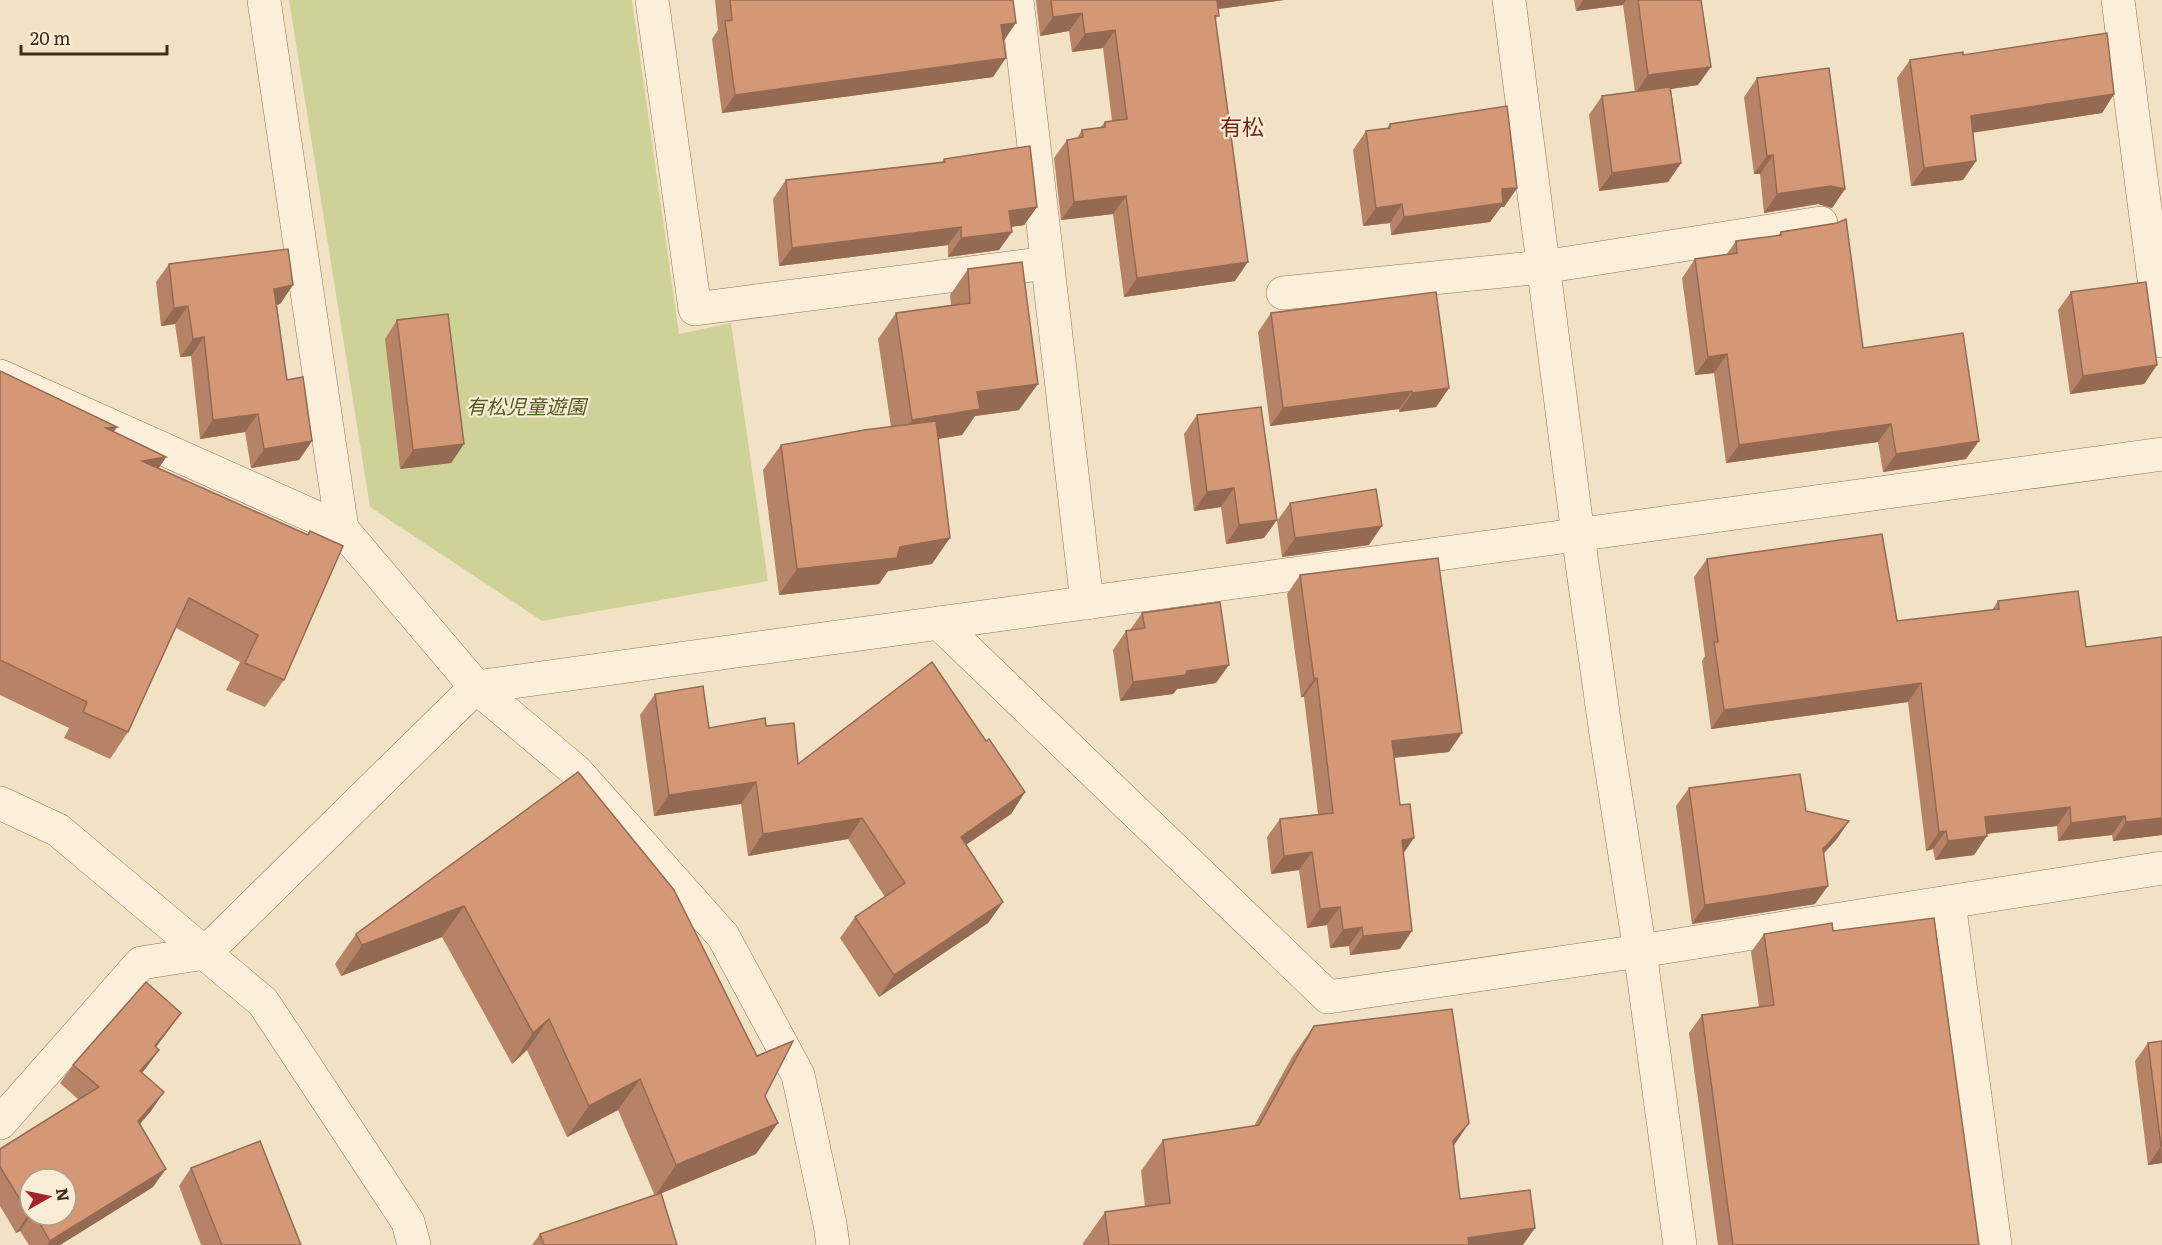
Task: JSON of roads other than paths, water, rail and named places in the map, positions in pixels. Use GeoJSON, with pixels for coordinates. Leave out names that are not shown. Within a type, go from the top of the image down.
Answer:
{"type":"FeatureCollection","features":[{"type":"Feature","properties":{"kind":"street"},"geometry":{"type":"LineString","coordinates":[[264,0],[342,529]]}},
{"type":"Feature","properties":{"kind":"street"},"geometry":{"type":"LineString","coordinates":[[652,0],[695,309],[1047,263]]}},
{"type":"Feature","properties":{"kind":"street"},"geometry":{"type":"LineString","coordinates":[[1017,0],[1087,603]]}},
{"type":"Feature","properties":{"kind":"street"},"geometry":{"type":"LineString","coordinates":[[1509,0],[1578,534],[1640,951],[1680,1245]]}},
{"type":"Feature","properties":{"kind":"street"},"geometry":{"type":"LineString","coordinates":[[2118,0],[2162,341]]}},
{"type":"Feature","properties":{"kind":"street"},"geometry":{"type":"LineString","coordinates":[[1283,293],[1543,267],[1821,223]]}},
{"type":"Feature","properties":{"kind":"street"},"geometry":{"type":"LineString","coordinates":[[0,376],[342,529],[476,687],[576,771],[723,936],[798,1074],[833,1245]]}},
{"type":"Feature","properties":{"kind":"street"},"geometry":{"type":"LineString","coordinates":[[0,1123],[141,963],[205,953],[476,687],[2162,454]]}},
{"type":"Feature","properties":{"kind":"street"},"geometry":{"type":"LineString","coordinates":[[939,623],[1328,997],[1640,951],[2162,868]]}},
{"type":"Feature","properties":{"kind":"street"},"geometry":{"type":"LineString","coordinates":[[0,802],[58,831],[263,1002],[408,1222],[414,1245]]}},
{"type":"Feature","properties":{"kind":"street"},"geometry":{"type":"LineString","coordinates":[[1949,902],[1995,1245]]}},
{"type":"Feature","properties":{"kind":"district","name":"有松"},"geometry":{"type":"Point","coordinates":[1242,127]}},
{"type":"Feature","properties":{"kind":"park label","name":"有松児童遊園"},"geometry":{"type":"Point","coordinates":[526,407]}}]}
